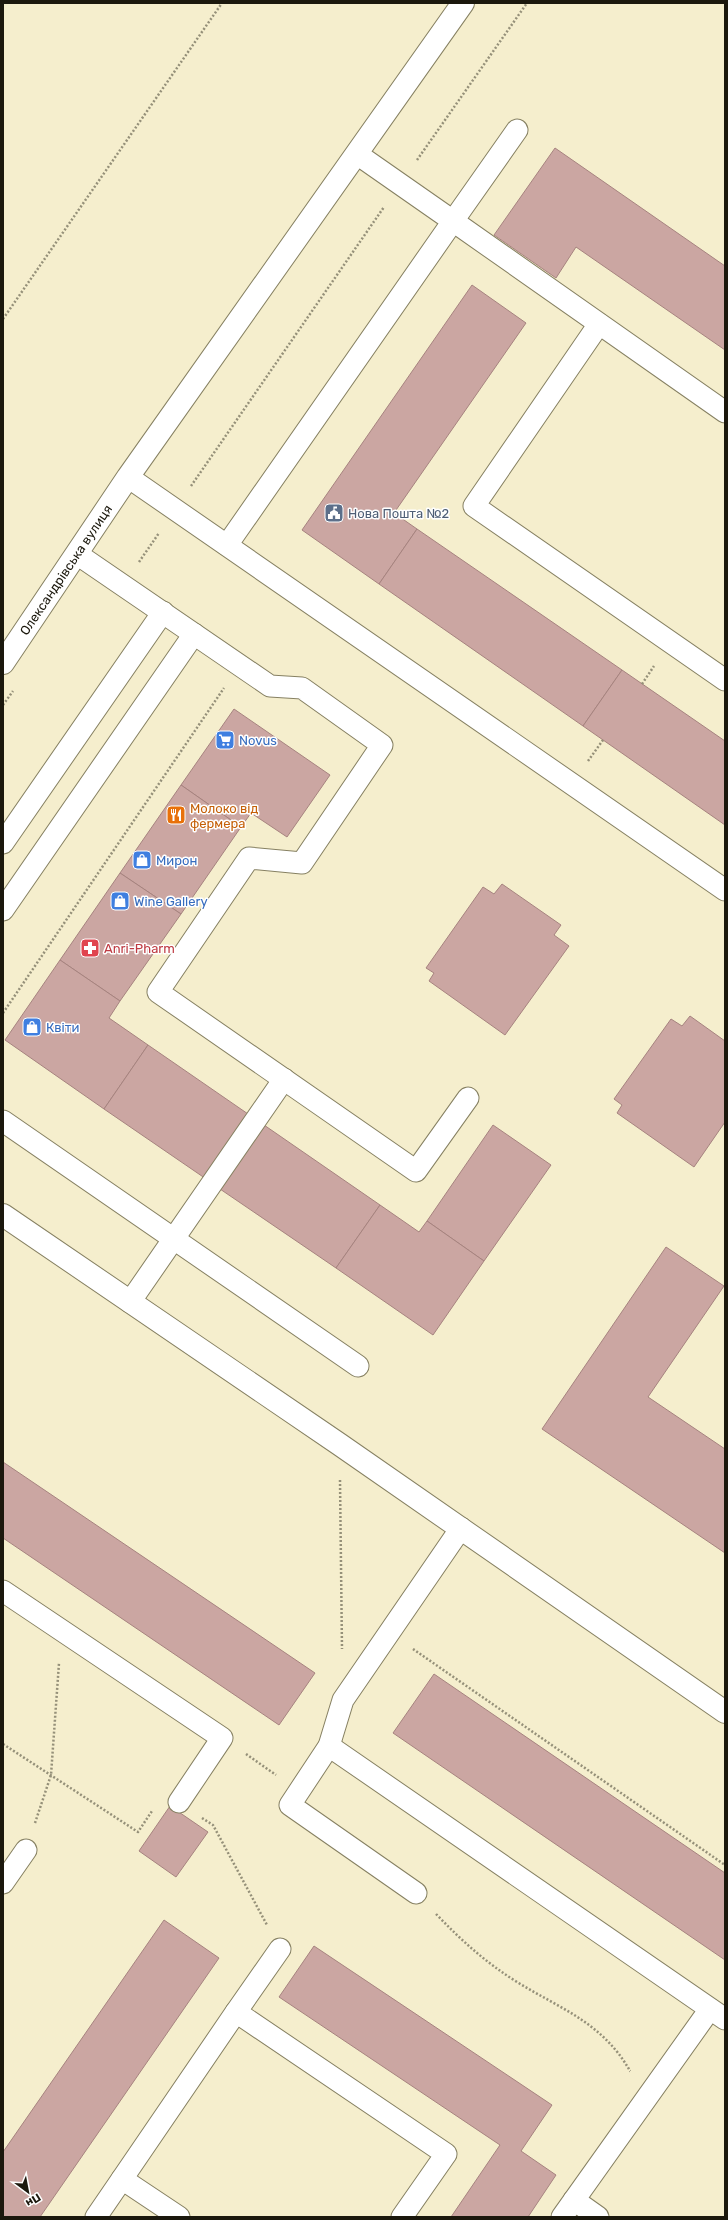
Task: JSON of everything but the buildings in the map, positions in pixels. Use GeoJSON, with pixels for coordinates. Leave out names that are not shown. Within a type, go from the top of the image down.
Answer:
{"type":"FeatureCollection","features":[{"type":"Feature","properties":{"kind":"street","name":"Олександрівська вулиця"},"geometry":{"type":"LineString","coordinates":[[3,663],[128,477],[463,3]]}},
{"type":"Feature","properties":{"kind":"street"},"geometry":{"type":"LineString","coordinates":[[3,1215],[339,1444],[725,1712]]}},
{"type":"Feature","properties":{"kind":"lane"},"geometry":{"type":"LineString","coordinates":[[227,545],[517,130]]}},
{"type":"Feature","properties":{"kind":"lane"},"geometry":{"type":"LineString","coordinates":[[357,154],[725,412]]}},
{"type":"Feature","properties":{"kind":"lane"},"geometry":{"type":"LineString","coordinates":[[599,324],[474,506],[725,680]]}},
{"type":"Feature","properties":{"kind":"lane"},"geometry":{"type":"LineString","coordinates":[[128,477],[725,890]]}},
{"type":"Feature","properties":{"kind":"lane"},"geometry":{"type":"LineString","coordinates":[[77,554],[270,686],[302,688],[382,746],[302,863],[249,858],[158,992],[416,1171],[468,1098]]}},
{"type":"Feature","properties":{"kind":"lane"},"geometry":{"type":"LineString","coordinates":[[3,844],[163,612]]}},
{"type":"Feature","properties":{"kind":"lane"},"geometry":{"type":"LineString","coordinates":[[3,910],[194,634]]}},
{"type":"Feature","properties":{"kind":"lane"},"geometry":{"type":"LineString","coordinates":[[130,1302],[284,1079]]}},
{"type":"Feature","properties":{"kind":"lane"},"geometry":{"type":"LineString","coordinates":[[3,1121],[358,1366]]}},
{"type":"Feature","properties":{"kind":"lane"},"geometry":{"type":"LineString","coordinates":[[416,1893],[290,1805],[329,1746],[343,1700],[388,1632],[461,1528]]}},
{"type":"Feature","properties":{"kind":"lane"},"geometry":{"type":"LineString","coordinates":[[3,1591],[222,1738],[179,1802]]}},
{"type":"Feature","properties":{"kind":"lane"},"geometry":{"type":"LineString","coordinates":[[329,1746],[717,2014],[646,2098],[562,2217]]}},
{"type":"Feature","properties":{"kind":"lane"},"geometry":{"type":"LineString","coordinates":[[3,1883],[26,1850]]}},
{"type":"Feature","properties":{"kind":"lane"},"geometry":{"type":"LineString","coordinates":[[96,2217],[280,1949]]}},
{"type":"Feature","properties":{"kind":"lane"},"geometry":{"type":"LineString","coordinates":[[236,2012],[446,2154],[402,2217]]}},
{"type":"Feature","properties":{"kind":"lane"},"geometry":{"type":"LineString","coordinates":[[122,2179],[179,2217]]}},
{"type":"Feature","properties":{"kind":"lane"},"geometry":{"type":"LineString","coordinates":[[574,2200],[598,2217]]}},
{"type":"Feature","properties":{"kind":"path"},"geometry":{"type":"LineString","coordinates":[[3,319],[222,3]]}},
{"type":"Feature","properties":{"kind":"path"},"geometry":{"type":"LineString","coordinates":[[124,585],[400,184],[527,3]]}},
{"type":"Feature","properties":{"kind":"path"},"geometry":{"type":"LineString","coordinates":[[3,1013],[228,683]]}},
{"type":"Feature","properties":{"kind":"path"},"geometry":{"type":"LineString","coordinates":[[339,1444],[342,1653]]}},
{"type":"Feature","properties":{"kind":"path"},"geometry":{"type":"LineString","coordinates":[[26,1850],[51,1775],[61,1631]]}},
{"type":"Feature","properties":{"kind":"path"},"geometry":{"type":"LineString","coordinates":[[388,1632],[725,1865]]}},
{"type":"Feature","properties":{"kind":"path"},"geometry":{"type":"LineString","coordinates":[[222,1738],[299,1791]]}},
{"type":"Feature","properties":{"kind":"path"},"geometry":{"type":"LineString","coordinates":[[3,1744],[138,1832],[164,1793],[213,1826],[280,1949]]}},
{"type":"Feature","properties":{"kind":"path"},"geometry":{"type":"LineString","coordinates":[[416,1893],[470,1949],[517,1982],[572,2012],[602,2034],[620,2054],[646,2098]]}},
{"type":"Feature","properties":{"kind":"place","name":"Нова Пошта №2"},"geometry":{"type":"Point","coordinates":[334,513]}},
{"type":"Feature","properties":{"kind":"place","name":"Novus"},"geometry":{"type":"Point","coordinates":[225,740]}},
{"type":"Feature","properties":{"kind":"place","name":"Молоко від фермера"},"geometry":{"type":"Point","coordinates":[176,815]}},
{"type":"Feature","properties":{"kind":"place","name":"Мирон"},"geometry":{"type":"Point","coordinates":[142,860]}},
{"type":"Feature","properties":{"kind":"place","name":"Wine Gallery"},"geometry":{"type":"Point","coordinates":[120,901]}},
{"type":"Feature","properties":{"kind":"place","name":"Anri-Pharm"},"geometry":{"type":"Point","coordinates":[90,948]}},
{"type":"Feature","properties":{"kind":"place","name":"Квіти"},"geometry":{"type":"Point","coordinates":[32,1027]}}]}
